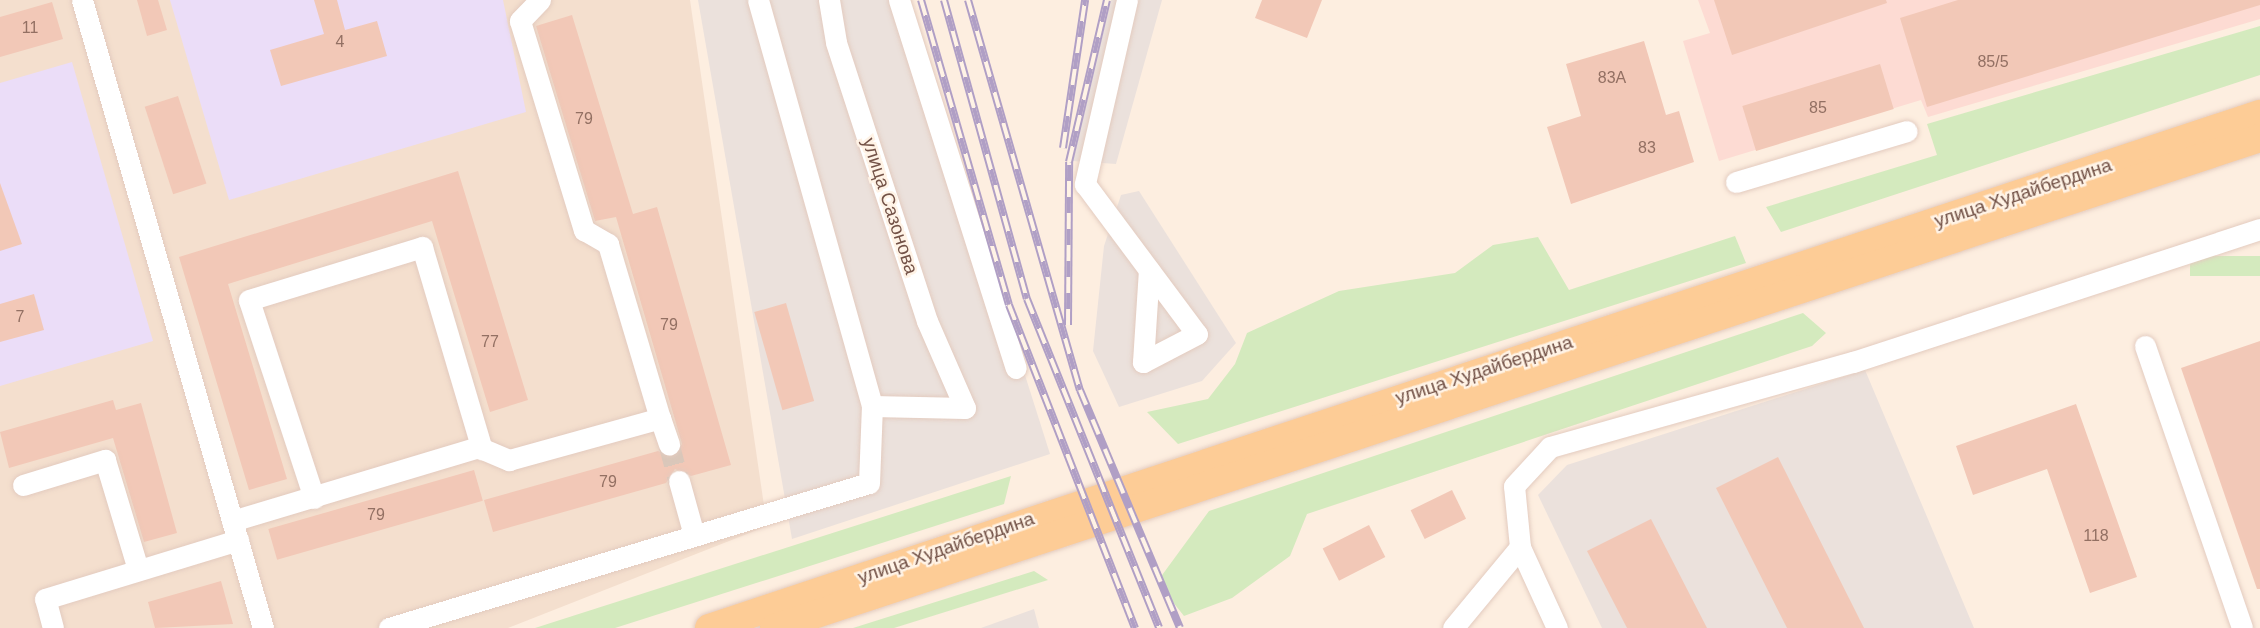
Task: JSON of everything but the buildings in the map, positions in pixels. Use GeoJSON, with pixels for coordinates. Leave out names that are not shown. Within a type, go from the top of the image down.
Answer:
{"type":"FeatureCollection","features":[{"type":"Feature","properties":{"kind":"main road","name":"улица Худайбердина"},"geometry":{"type":"LineString","coordinates":[[709,628],[2260,114]]}},
{"type":"Feature","properties":{"kind":"main road","name":"улица Худайбердина"},"geometry":{"type":"LineString","coordinates":[[774,628],[2260,138]]}},
{"type":"Feature","properties":{"kind":"street"},"geometry":{"type":"LineString","coordinates":[[82,0],[262,628]]}},
{"type":"Feature","properties":{"kind":"street"},"geometry":{"type":"LineString","coordinates":[[540,0],[520,21],[584,230],[608,244],[669,444]]}},
{"type":"Feature","properties":{"kind":"street"},"geometry":{"type":"LineString","coordinates":[[389,628],[869,483],[872,406],[758,0]]}},
{"type":"Feature","properties":{"kind":"street","name":"улица Сазонова"},"geometry":{"type":"LineString","coordinates":[[829,0],[836,42],[927,321],[965,408],[872,406]]}},
{"type":"Feature","properties":{"kind":"street"},"geometry":{"type":"LineString","coordinates":[[899,0],[1016,368]]}},
{"type":"Feature","properties":{"kind":"street"},"geometry":{"type":"LineString","coordinates":[[1127,0],[1085,184],[1149,270]]}},
{"type":"Feature","properties":{"kind":"street"},"geometry":{"type":"LineString","coordinates":[[1736,183],[1907,131]]}},
{"type":"Feature","properties":{"kind":"street"},"geometry":{"type":"LineString","coordinates":[[1558,628],[1520,547],[1514,486],[1550,447],[1853,362],[2260,229]]}},
{"type":"Feature","properties":{"kind":"street"},"geometry":{"type":"LineString","coordinates":[[313,498],[249,300],[422,247],[482,449]]}},
{"type":"Feature","properties":{"kind":"street"},"geometry":{"type":"LineString","coordinates":[[2145,346],[2242,628]]}},
{"type":"Feature","properties":{"kind":"street"},"geometry":{"type":"LineString","coordinates":[[53,628],[45,599],[138,569],[313,498],[482,449],[509,460],[660,418]]}},
{"type":"Feature","properties":{"kind":"street"},"geometry":{"type":"LineString","coordinates":[[23,485],[105,460],[138,569]]}},
{"type":"Feature","properties":{"kind":"street"},"geometry":{"type":"LineString","coordinates":[[679,481],[694,535]]}},
{"type":"Feature","properties":{"kind":"street"},"geometry":{"type":"LineString","coordinates":[[1453,628],[1520,547]]}},
{"type":"Feature","properties":{"kind":"shaded area"},"geometry":{"type":"Polygon","coordinates":[[[0,0],[690,0],[767,526],[508,628],[0,628],[0,0]]]}},
{"type":"Feature","properties":{"kind":"shaded area"},"geometry":{"type":"Polygon","coordinates":[[[170,0],[503,0],[526,112],[229,200],[170,0]]]}},
{"type":"Feature","properties":{"kind":"shaded area"},"geometry":{"type":"Polygon","coordinates":[[[698,0],[906,0],[1050,454],[792,539],[698,0]]]}},
{"type":"Feature","properties":{"kind":"shaded area"},"geometry":{"type":"Polygon","coordinates":[[[1111,0],[1162,0],[1116,164],[1073,161],[1111,0]]]}},
{"type":"Feature","properties":{"kind":"shaded area"},"geometry":{"type":"Polygon","coordinates":[[[1698,0],[2260,0],[2260,19],[1928,117],[1921,100],[1719,161],[1683,41],[1710,33],[1698,0]]]}},
{"type":"Feature","properties":{"kind":"shaded area"},"geometry":{"type":"Polygon","coordinates":[[[72,62],[153,341],[0,386],[0,83],[72,62]]]}},
{"type":"Feature","properties":{"kind":"shaded area"},"geometry":{"type":"Polygon","coordinates":[[[1139,191],[1236,343],[1202,381],[1119,407],[1093,351],[1104,246],[1121,195],[1139,191]]]}},
{"type":"Feature","properties":{"kind":"shaded area"},"geometry":{"type":"Polygon","coordinates":[[[1865,370],[1974,628],[1602,628],[1538,495],[1567,465],[1865,370]]]}},
{"type":"Feature","properties":{"kind":"shaded area"},"geometry":{"type":"Polygon","coordinates":[[[1034,609],[1039,628],[981,628],[1034,609]]]}},
{"type":"Feature","properties":{"kind":"green space"},"geometry":{"type":"Polygon","coordinates":[[[2260,26],[2260,75],[1781,232],[1766,207],[1937,155],[1927,124],[2260,26]]]}},
{"type":"Feature","properties":{"kind":"green space"},"geometry":{"type":"Polygon","coordinates":[[[1735,236],[1746,263],[1178,444],[1147,412],[1208,399],[1235,364],[1247,333],[1339,291],[1455,273],[1493,245],[1538,237],[1569,290],[1735,236]]]}},
{"type":"Feature","properties":{"kind":"green space"},"geometry":{"type":"Polygon","coordinates":[[[2190,256],[2260,256],[2260,276],[2190,276],[2190,256]]]}},
{"type":"Feature","properties":{"kind":"green space"},"geometry":{"type":"Polygon","coordinates":[[[1803,313],[1826,333],[1812,346],[1307,514],[1290,556],[1232,598],[1184,616],[1157,582],[1209,511],[1803,313]]]}},
{"type":"Feature","properties":{"kind":"green space"},"geometry":{"type":"Polygon","coordinates":[[[1011,476],[1004,504],[615,628],[535,628],[1011,476]]]}},
{"type":"Feature","properties":{"kind":"green space"},"geometry":{"type":"Polygon","coordinates":[[[1034,571],[1048,580],[894,628],[853,628],[1034,571]]]}},
{"type":"Feature","properties":{"kind":"tunnel"},"geometry":{"type":"LineString","coordinates":[[669,444],[679,481]]}},
{"type":"Feature","properties":{"kind":"railway"},"geometry":{"type":"LineString","coordinates":[[921,0],[1009,305],[1135,628]]}},
{"type":"Feature","properties":{"kind":"railway"},"geometry":{"type":"LineString","coordinates":[[944,0],[1027,299],[1159,628]]}},
{"type":"Feature","properties":{"kind":"railway"},"geometry":{"type":"LineString","coordinates":[[968,0],[1080,390],[1180,628]]}},
{"type":"Feature","properties":{"kind":"railway"},"geometry":{"type":"LineString","coordinates":[[1063,148],[1085,0]]}},
{"type":"Feature","properties":{"kind":"railway"},"geometry":{"type":"LineString","coordinates":[[1068,325],[1069,162],[1107,0]]}}]}
